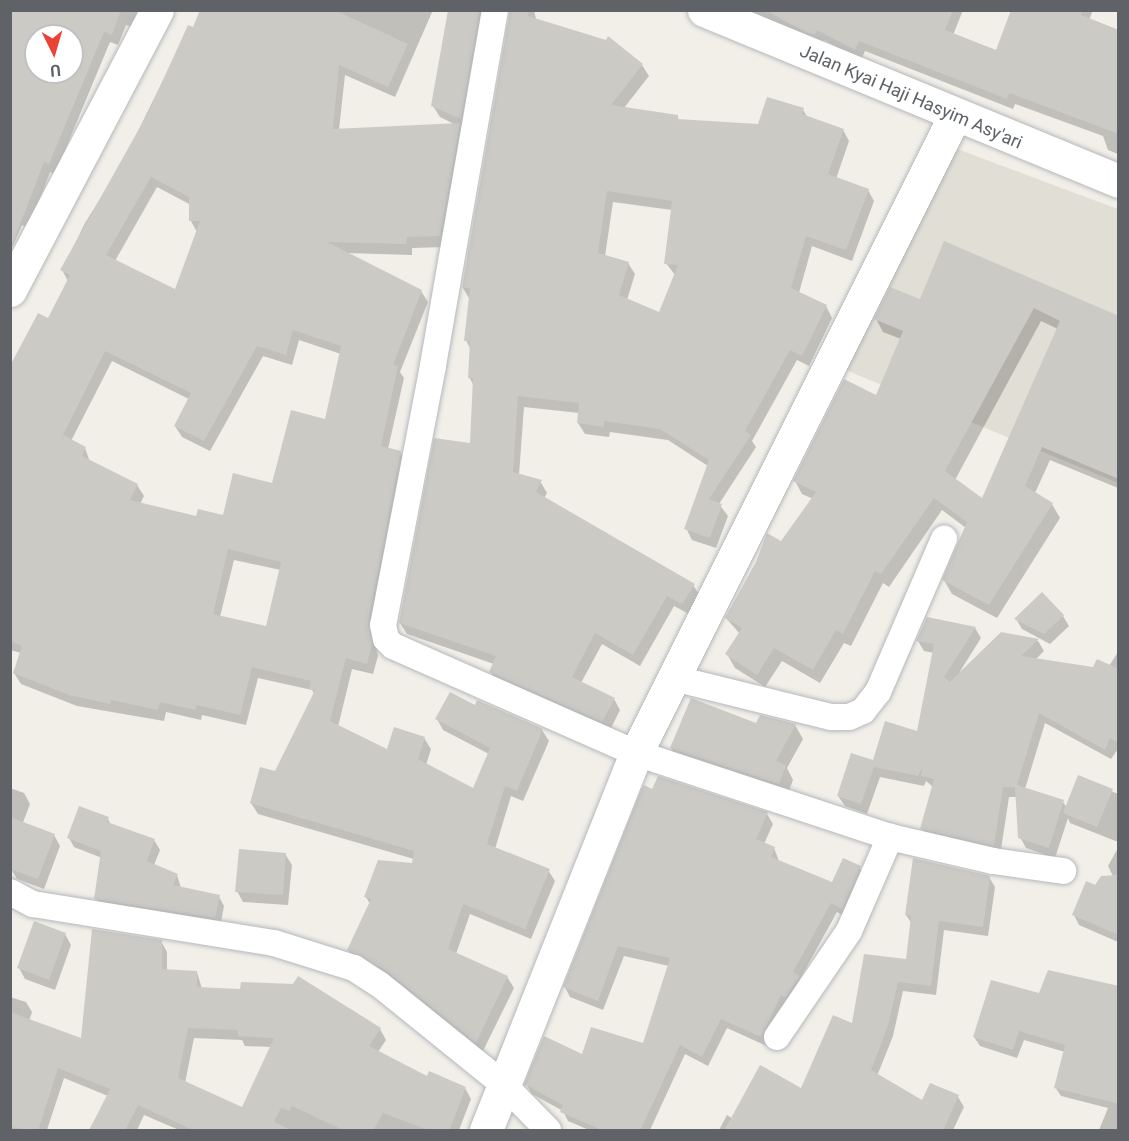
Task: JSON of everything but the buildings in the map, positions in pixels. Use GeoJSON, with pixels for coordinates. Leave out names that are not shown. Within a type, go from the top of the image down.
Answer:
{"type":"FeatureCollection","features":[{"type":"Feature","properties":{"kind":"street"},"geometry":{"type":"LineString","coordinates":[[10,290],[157,10]]}},
{"type":"Feature","properties":{"kind":"street"},"geometry":{"type":"LineString","coordinates":[[495,10],[434,366],[383,625],[386,639],[393,646],[636,753],[890,837],[993,861],[1063,871]]}},
{"type":"Feature","properties":{"kind":"street","name":"Jalan Kyai Haji Hasyim Asy'ari"},"geometry":{"type":"LineString","coordinates":[[704,10],[954,117],[1119,181]]}},
{"type":"Feature","properties":{"kind":"street"},"geometry":{"type":"LineString","coordinates":[[486,1131],[636,753],[954,117]]}},
{"type":"Feature","properties":{"kind":"street"},"geometry":{"type":"LineString","coordinates":[[673,678],[831,717],[849,717],[863,711],[878,692],[944,538]]}},
{"type":"Feature","properties":{"kind":"street"},"geometry":{"type":"LineString","coordinates":[[777,1037],[849,931],[890,837]]}},
{"type":"Feature","properties":{"kind":"street"},"geometry":{"type":"LineString","coordinates":[[10,892],[33,904],[274,943],[354,968],[379,984],[504,1085],[548,1131]]}},
{"type":"Feature","properties":{"kind":"shaded area"},"geometry":{"type":"Polygon","coordinates":[[[952,147],[1118,209],[1118,483],[836,366],[952,147]]]}}]}
